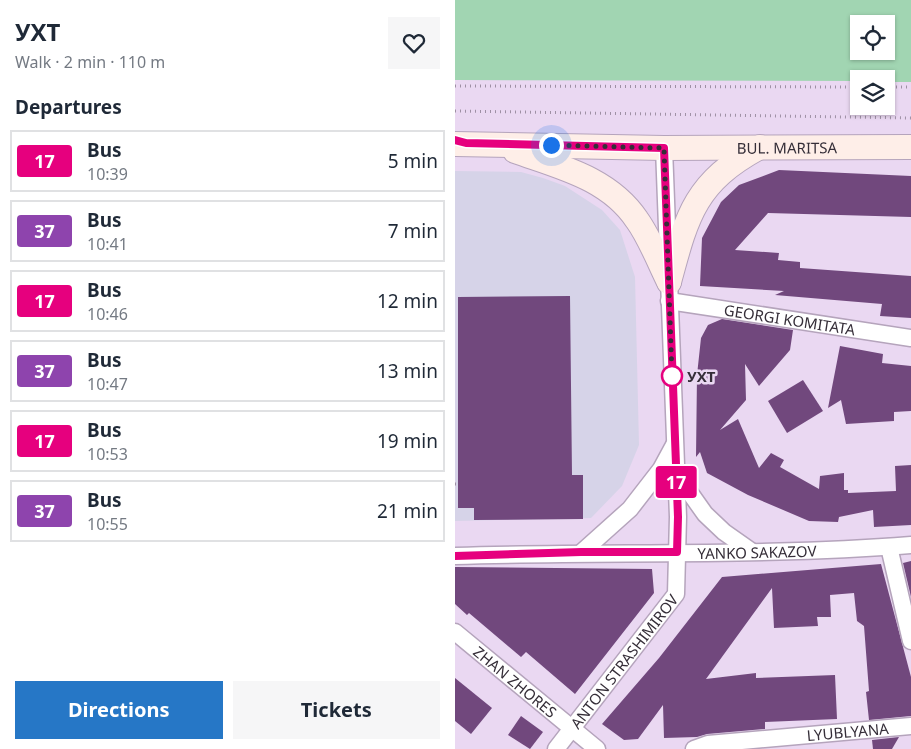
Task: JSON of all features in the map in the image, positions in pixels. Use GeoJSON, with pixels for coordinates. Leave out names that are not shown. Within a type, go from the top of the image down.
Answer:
{"type":"FeatureCollection","features":[{"type":"Feature","properties":{"kind":"street","name":"BUL. MARITSA"},"geometry":{"type":"LineString","coordinates":[[459,142],[664,148],[911,147]]}},
{"type":"Feature","properties":{"kind":"street"},"geometry":{"type":"LineString","coordinates":[[494,144],[590,178],[607,188],[625,204],[638,221],[669,292]]}},
{"type":"Feature","properties":{"kind":"street"},"geometry":{"type":"LineString","coordinates":[[669,292],[683,227],[708,185],[728,167],[761,147]]}},
{"type":"Feature","properties":{"kind":"street","name":"ANTON STRASHIMIROV"},"geometry":{"type":"LineString","coordinates":[[556,749],[676,594],[675,473],[664,148]]}},
{"type":"Feature","properties":{"kind":"street","name":"GEORGI KOMITATA"},"geometry":{"type":"LineString","coordinates":[[669,292],[911,338]]}},
{"type":"Feature","properties":{"kind":"street"},"geometry":{"type":"LineString","coordinates":[[581,552],[630,509],[661,469],[674,445]]}},
{"type":"Feature","properties":{"kind":"street"},"geometry":{"type":"LineString","coordinates":[[675,473],[705,514],[724,532],[751,551]]}},
{"type":"Feature","properties":{"kind":"street","name":"YANKO SAKAZOV"},"geometry":{"type":"LineString","coordinates":[[455,556],[581,552],[751,551],[911,545]]}},
{"type":"Feature","properties":{"kind":"street"},"geometry":{"type":"LineString","coordinates":[[889,547],[911,641]]}},
{"type":"Feature","properties":{"kind":"street","name":"ZHAN ZHORES"},"geometry":{"type":"LineString","coordinates":[[455,632],[597,749]]}},
{"type":"Feature","properties":{"kind":"street","name":"LYUBLYANA"},"geometry":{"type":"LineString","coordinates":[[694,749],[708,744],[911,726]]}},
{"type":"Feature","properties":{"kind":"path"},"geometry":{"type":"LineString","coordinates":[[455,86],[850,87]]}},
{"type":"Feature","properties":{"kind":"path"},"geometry":{"type":"LineString","coordinates":[[895,87],[911,87]]}},
{"type":"Feature","properties":{"kind":"path"},"geometry":{"type":"LineString","coordinates":[[455,111],[911,118]]}},
{"type":"Feature","properties":{"kind":"shaded area"},"geometry":{"type":"Polygon","coordinates":[[[455,171],[521,172],[543,178],[565,186],[602,210],[620,230],[635,277],[639,445],[622,486],[591,518],[455,521],[455,171]]]}},
{"type":"Feature","properties":{"kind":"green space"},"geometry":{"type":"Polygon","coordinates":[[[455,0],[911,0],[911,82],[895,82],[895,70],[850,70],[850,81],[455,80],[455,0]]]}},
{"type":"Feature","properties":{"kind":"building"},"geometry":{"type":"Polygon","coordinates":[[[779,170],[911,176],[911,217],[768,213],[735,250],[779,253],[778,260],[800,262],[800,268],[911,276],[911,318],[880,316],[882,304],[775,295],[784,291],[700,286],[702,238],[721,202],[739,185],[779,170]]]}},
{"type":"Feature","properties":{"kind":"building"},"geometry":{"type":"Polygon","coordinates":[[[570,296],[572,475],[583,475],[583,519],[474,520],[474,508],[458,508],[458,297],[570,296]]]}},
{"type":"Feature","properties":{"kind":"building"},"geometry":{"type":"Polygon","coordinates":[[[722,319],[793,330],[790,350],[759,386],[745,364],[746,400],[720,430],[738,419],[759,468],[771,453],[784,460],[780,467],[819,489],[820,476],[844,473],[844,490],[848,490],[848,493],[896,491],[895,466],[911,465],[911,525],[874,527],[873,510],[839,517],[838,522],[809,521],[748,495],[707,473],[700,452],[696,457],[697,375],[701,338],[708,325],[722,319]]]}},
{"type":"Feature","properties":{"kind":"building"},"geometry":{"type":"Polygon","coordinates":[[[840,346],[883,354],[882,363],[911,366],[911,411],[894,412],[894,421],[846,424],[841,400],[828,408],[840,346]]]}},
{"type":"Feature","properties":{"kind":"building"},"geometry":{"type":"Polygon","coordinates":[[[803,380],[823,411],[787,433],[768,401],[803,380]]]}},
{"type":"Feature","properties":{"kind":"building"},"geometry":{"type":"Polygon","coordinates":[[[911,561],[911,597],[903,563],[911,561]]]}},
{"type":"Feature","properties":{"kind":"building"},"geometry":{"type":"Polygon","coordinates":[[[881,564],[911,677],[911,716],[869,720],[866,692],[869,691],[864,626],[857,621],[854,593],[830,595],[831,617],[817,617],[818,626],[774,628],[772,588],[706,679],[756,673],[756,678],[835,675],[837,719],[765,722],[765,729],[707,734],[697,737],[664,738],[663,705],[638,739],[624,740],[602,724],[659,658],[722,577],[881,564]]]}},
{"type":"Feature","properties":{"kind":"building"},"geometry":{"type":"Polygon","coordinates":[[[455,567],[652,569],[654,593],[575,694],[526,652],[521,657],[469,613],[467,615],[455,604],[455,567]]]}},
{"type":"Feature","properties":{"kind":"building"},"geometry":{"type":"Polygon","coordinates":[[[455,678],[492,708],[471,734],[455,721],[455,678]]]}},
{"type":"Feature","properties":{"kind":"building"},"geometry":{"type":"Polygon","coordinates":[[[521,716],[543,732],[530,749],[508,735],[521,716]]]}},
{"type":"Feature","properties":{"kind":"building"},"geometry":{"type":"Polygon","coordinates":[[[899,737],[892,749],[873,749],[872,740],[899,737]]]}},
{"type":"Feature","properties":{"kind":"bus line","name":"17"},"geometry":{"type":"LineString","coordinates":[[455,140],[466,143],[664,148],[678,517],[677,552],[581,552],[455,556]]}},
{"type":"Feature","properties":{"kind":"place","name":"УХТ"},"geometry":{"type":"Point","coordinates":[672,376]}},
{"type":"Feature","properties":{"kind":"route"},"geometry":{"type":"LineString","coordinates":[[551,145],[664,148],[672,376]]}}]}
